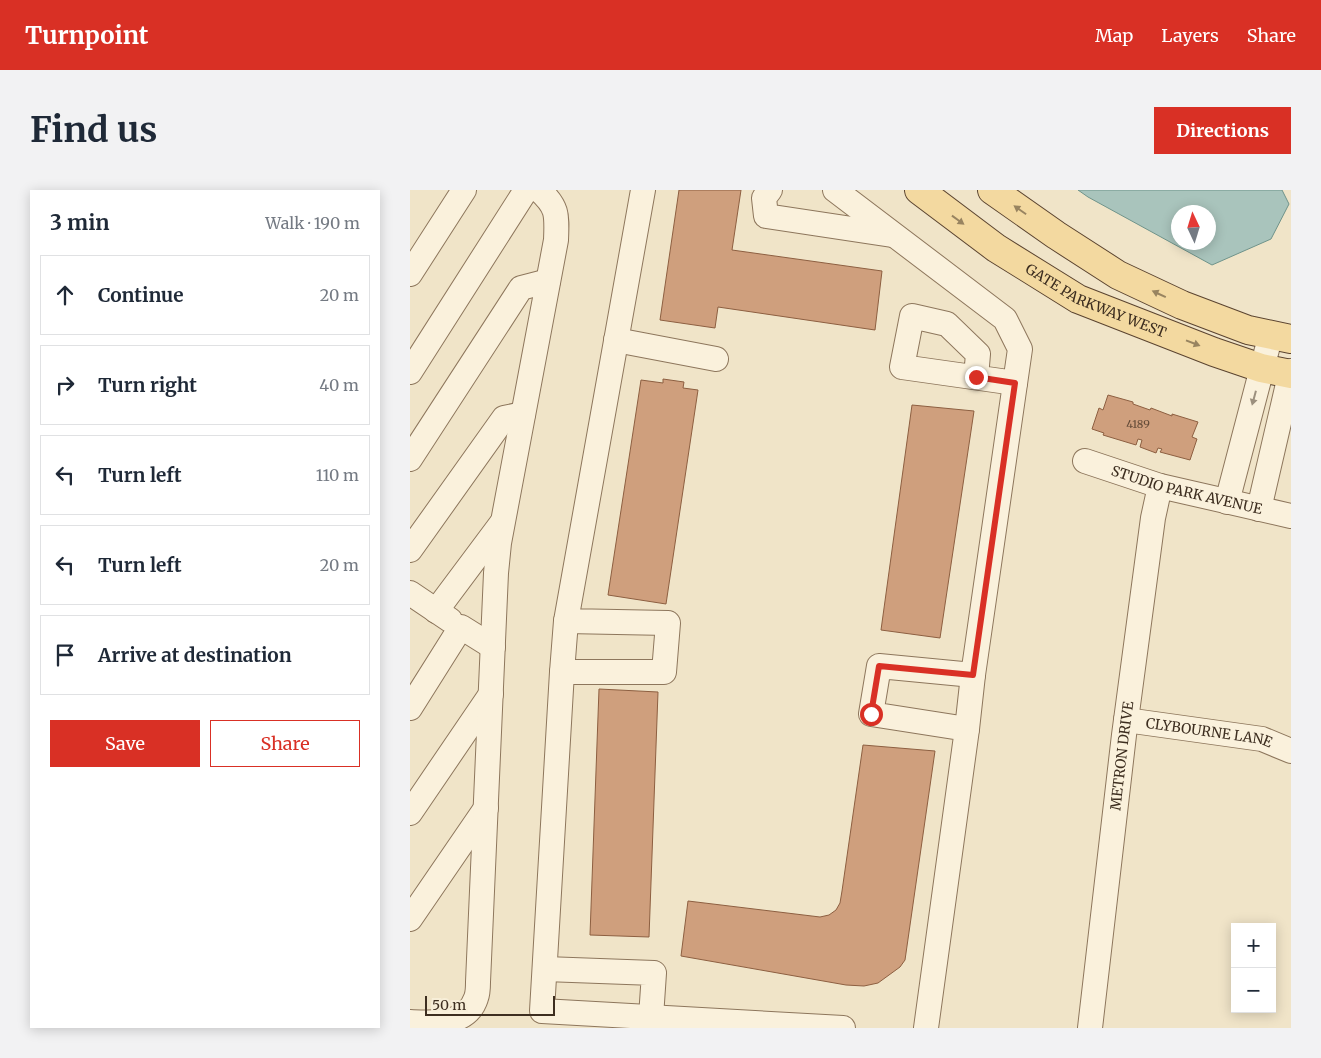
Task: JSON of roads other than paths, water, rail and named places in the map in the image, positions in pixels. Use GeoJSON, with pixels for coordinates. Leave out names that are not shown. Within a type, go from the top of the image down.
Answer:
{"type":"FeatureCollection","features":[{"type":"Feature","properties":{"kind":"main road","name":"GATE PARKWAY WEST"},"geometry":{"type":"LineString","coordinates":[[919,190],[996,248],[1078,299],[1214,352],[1261,368],[1291,373]]}},
{"type":"Feature","properties":{"kind":"main road"},"geometry":{"type":"LineString","coordinates":[[992,190],[1056,235],[1118,275],[1182,305],[1248,330],[1281,337]]}},
{"type":"Feature","properties":{"kind":"street"},"geometry":{"type":"LineString","coordinates":[[410,274],[464,190]]}},
{"type":"Feature","properties":{"kind":"street"},"geometry":{"type":"LineString","coordinates":[[410,372],[526,190]]}},
{"type":"Feature","properties":{"kind":"street"},"geometry":{"type":"LineString","coordinates":[[410,1022],[441,1024],[454,1020],[467,1012],[476,1000],[496,573],[502,524],[556,240],[557,219],[552,202],[539,190]]}},
{"type":"Feature","properties":{"kind":"street"},"geometry":{"type":"LineString","coordinates":[[643,190],[566,621],[542,1010],[843,1028]]}},
{"type":"Feature","properties":{"kind":"street"},"geometry":{"type":"LineString","coordinates":[[770,190],[764,198],[766,216],[894,235]]}},
{"type":"Feature","properties":{"kind":"street"},"geometry":{"type":"LineString","coordinates":[[834,190],[1005,319],[1020,349],[973,675],[926,1028]]}},
{"type":"Feature","properties":{"kind":"street"},"geometry":{"type":"LineString","coordinates":[[410,459],[521,288],[548,281]]}},
{"type":"Feature","properties":{"kind":"street"},"geometry":{"type":"LineString","coordinates":[[1226,502],[1261,368],[1281,337]]}},
{"type":"Feature","properties":{"kind":"street"},"geometry":{"type":"LineString","coordinates":[[616,340],[716,359]]}},
{"type":"Feature","properties":{"kind":"street"},"geometry":{"type":"LineString","coordinates":[[1259,509],[1291,373]]}},
{"type":"Feature","properties":{"kind":"street"},"geometry":{"type":"LineString","coordinates":[[976,377],[1015,383]]}},
{"type":"Feature","properties":{"kind":"street"},"geometry":{"type":"LineString","coordinates":[[410,550],[504,418],[522,414]]}},
{"type":"Feature","properties":{"kind":"street","name":"STUDIO PARK AVENUE"},"geometry":{"type":"LineString","coordinates":[[1085,461],[1160,486],[1291,516]]}},
{"type":"Feature","properties":{"kind":"street","name":"METRON DRIVE"},"geometry":{"type":"LineString","coordinates":[[1090,1028],[1126,720],[1153,518],[1160,486]]}},
{"type":"Feature","properties":{"kind":"street"},"geometry":{"type":"LineString","coordinates":[[436,611],[502,524]]}},
{"type":"Feature","properties":{"kind":"street"},"geometry":{"type":"LineString","coordinates":[[410,593],[493,647]]}},
{"type":"Feature","properties":{"kind":"street"},"geometry":{"type":"LineString","coordinates":[[562,672],[664,672],[668,623],[566,621]]}},
{"type":"Feature","properties":{"kind":"street"},"geometry":{"type":"LineString","coordinates":[[410,708],[461,627]]}},
{"type":"Feature","properties":{"kind":"street"},"geometry":{"type":"LineString","coordinates":[[967,729],[871,714],[879,666],[973,675]]}},
{"type":"Feature","properties":{"kind":"street"},"geometry":{"type":"LineString","coordinates":[[410,814],[491,694]]}},
{"type":"Feature","properties":{"kind":"street","name":"CLYBOURNE LANE"},"geometry":{"type":"LineString","coordinates":[[1126,720],[1262,738],[1291,751]]}},
{"type":"Feature","properties":{"kind":"street"},"geometry":{"type":"LineString","coordinates":[[410,919],[486,808]]}},
{"type":"Feature","properties":{"kind":"street"},"geometry":{"type":"LineString","coordinates":[[545,968],[654,973],[651,1017]]}},
{"type":"Feature","properties":{"kind":"water"},"geometry":{"type":"Polygon","coordinates":[[[1078,190],[1282,190],[1289,204],[1271,239],[1212,265],[1185,250],[1216,250],[1216,205],[1171,205],[1171,243],[1078,190]]]}}]}
